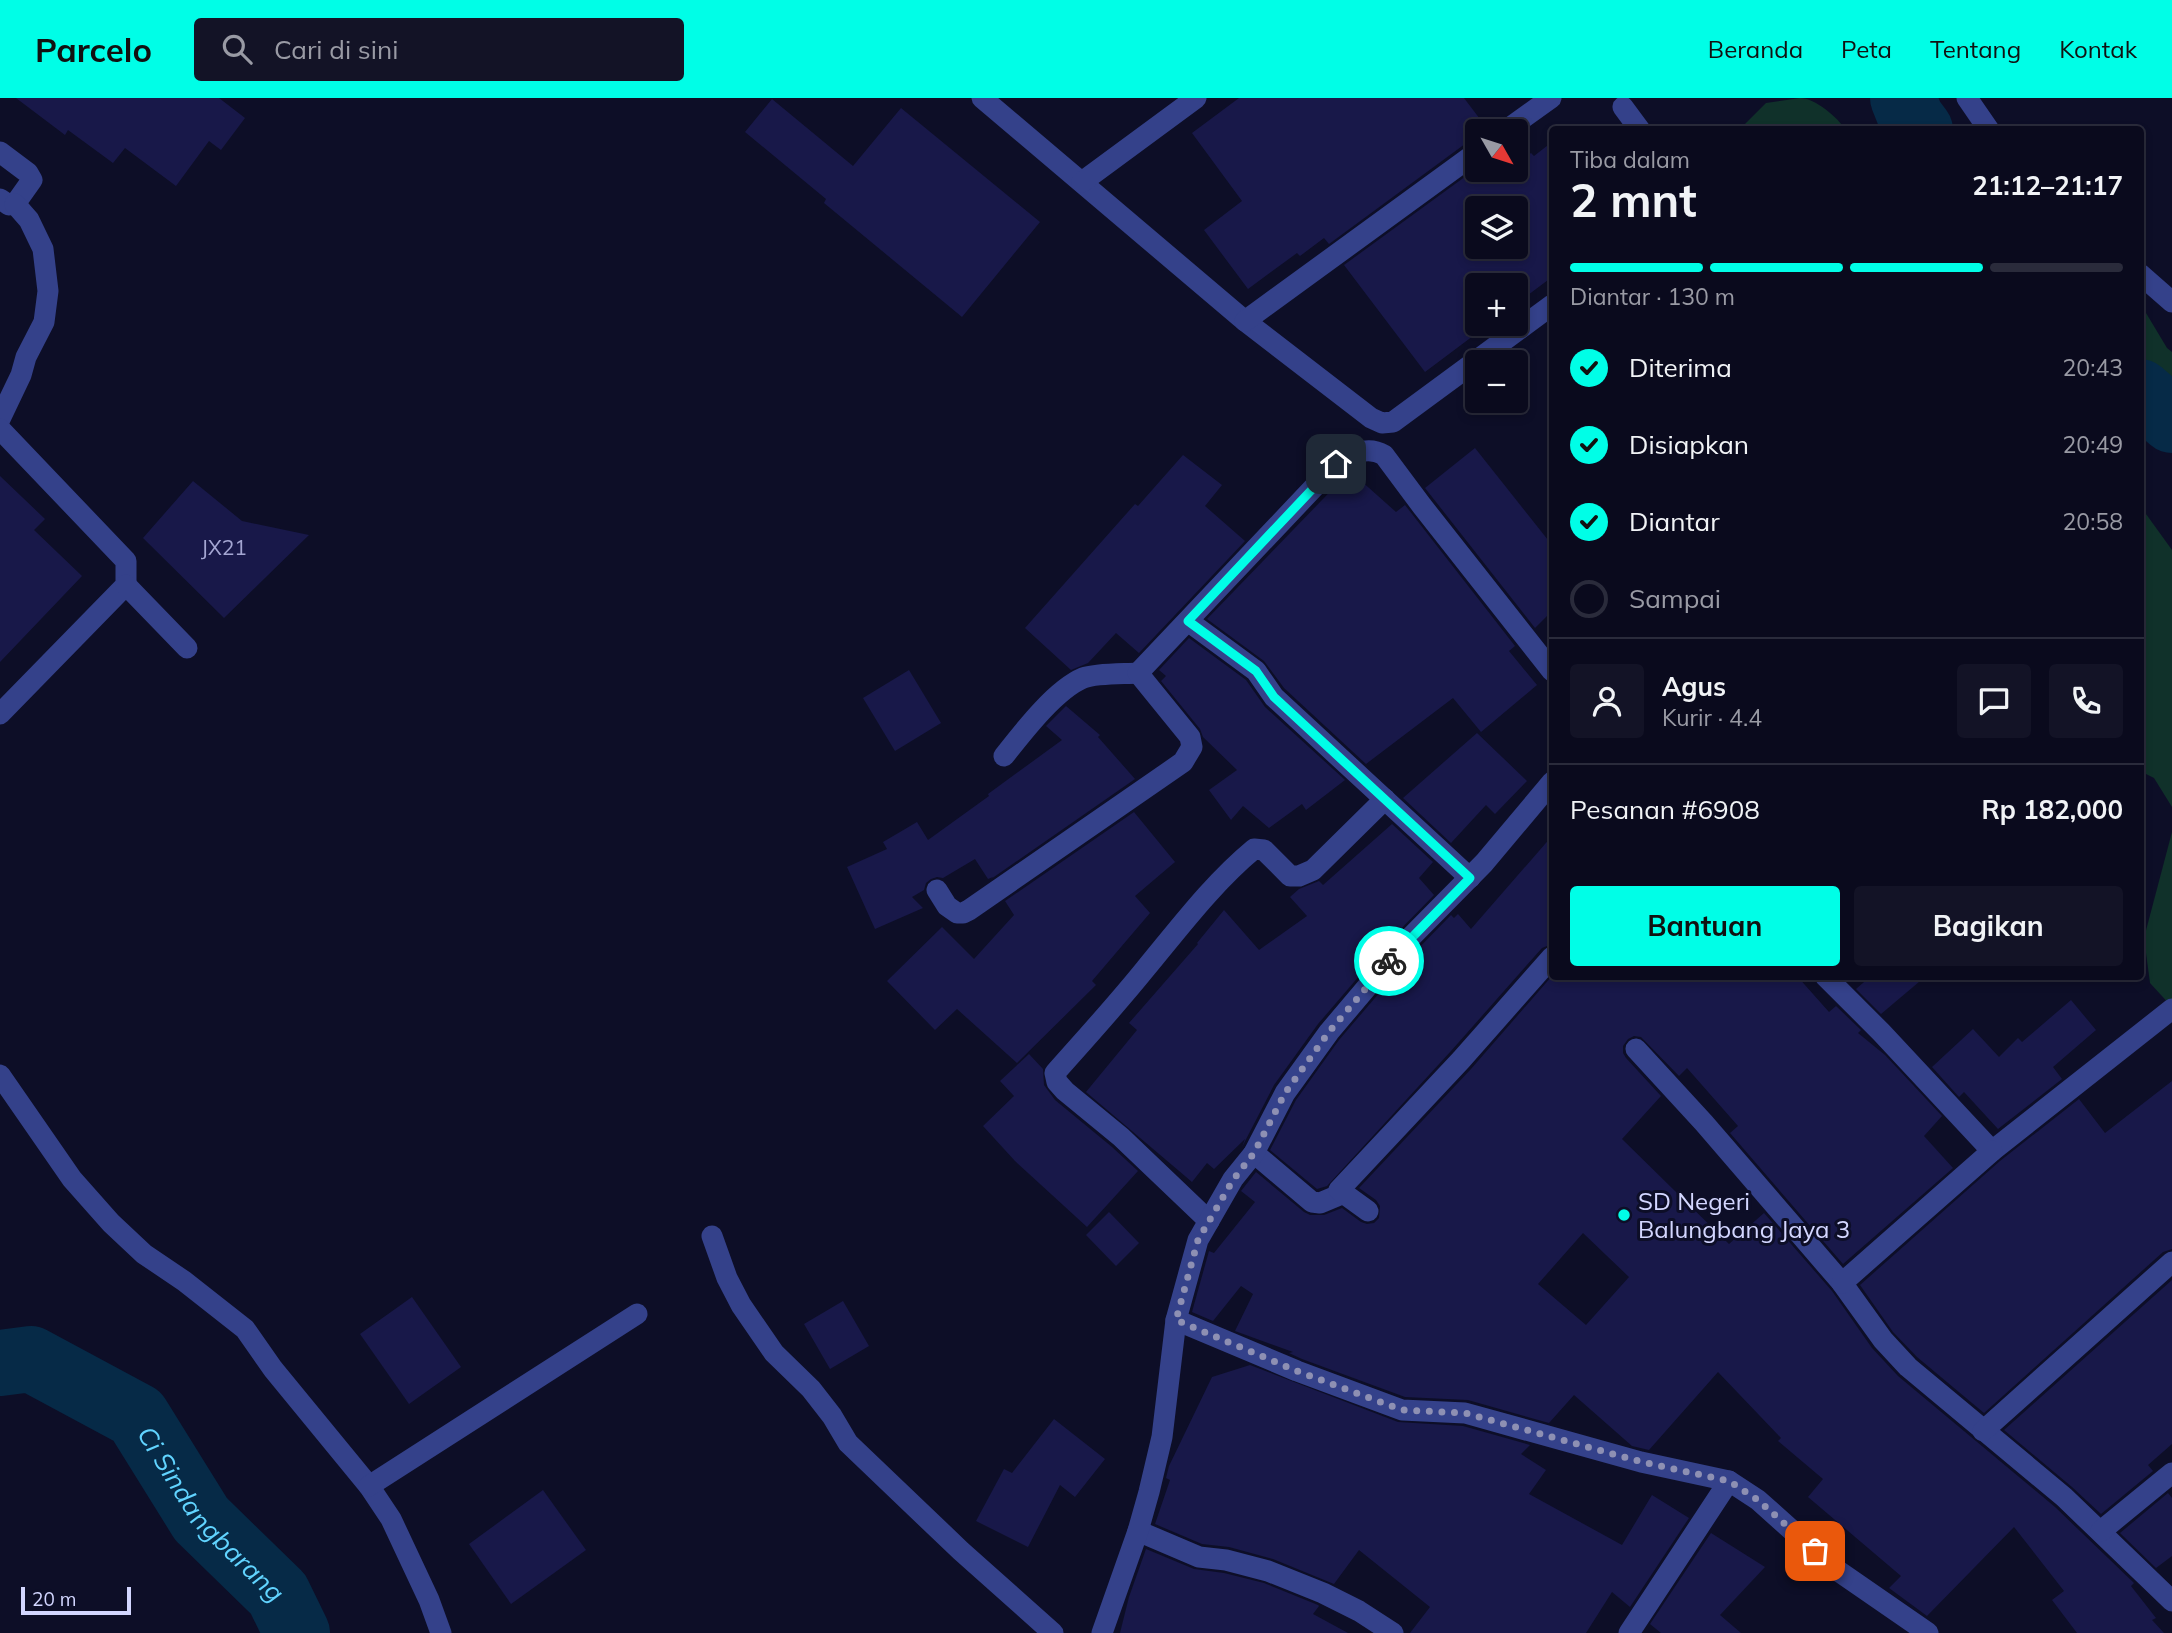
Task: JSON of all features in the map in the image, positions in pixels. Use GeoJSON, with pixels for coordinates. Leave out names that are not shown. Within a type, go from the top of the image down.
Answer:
{"type":"FeatureCollection","features":[{"type":"Feature","properties":{"kind":"street"},"geometry":{"type":"LineString","coordinates":[[982,98],[1245,321],[1371,418],[1382,423],[1393,422],[1549,307]]}},
{"type":"Feature","properties":{"kind":"street"},"geometry":{"type":"LineString","coordinates":[[1082,182],[1196,98]]}},
{"type":"Feature","properties":{"kind":"street"},"geometry":{"type":"LineString","coordinates":[[1522,119],[1551,98]]}},
{"type":"Feature","properties":{"kind":"street"},"geometry":{"type":"LineString","coordinates":[[1967,98],[1986,126]]}},
{"type":"Feature","properties":{"kind":"street"},"geometry":{"type":"LineString","coordinates":[[1623,107],[1637,126]]}},
{"type":"Feature","properties":{"kind":"street"},"geometry":{"type":"LineString","coordinates":[[0,152],[28,173],[32,180],[8,202],[29,220],[43,249],[48,291],[44,322],[0,419]]}},
{"type":"Feature","properties":{"kind":"street"},"geometry":{"type":"LineString","coordinates":[[1245,321],[1465,161]]}},
{"type":"Feature","properties":{"kind":"street"},"geometry":{"type":"LineString","coordinates":[[2144,278],[2172,302]]}},
{"type":"Feature","properties":{"kind":"street"},"geometry":{"type":"LineString","coordinates":[[0,429],[125,561],[126,585],[187,648]]}},
{"type":"Feature","properties":{"kind":"street"},"geometry":{"type":"LineString","coordinates":[[1004,756],[1031,723],[1068,686],[1085,677],[1138,673],[1336,464],[1363,450],[1376,450],[1384,455],[1549,667]]}},
{"type":"Feature","properties":{"kind":"street"},"geometry":{"type":"LineString","coordinates":[[0,714],[126,585]]}},
{"type":"Feature","properties":{"kind":"street"},"geometry":{"type":"LineString","coordinates":[[1188,621],[1256,671],[1274,697],[1470,878]]}},
{"type":"Feature","properties":{"kind":"street"},"geometry":{"type":"LineString","coordinates":[[937,890],[952,910],[963,913],[969,910],[1183,762],[1192,747],[1191,737],[1138,673]]}},
{"type":"Feature","properties":{"kind":"street"},"geometry":{"type":"LineString","coordinates":[[1102,1633],[1138,1531],[1162,1437],[1176,1320],[1198,1240],[1233,1180],[1254,1153],[1285,1093],[1329,1032],[1400,948],[1470,878],[1549,788]]}},
{"type":"Feature","properties":{"kind":"street"},"geometry":{"type":"LineString","coordinates":[[1209,1221],[1121,1137],[1065,1091],[1057,1082],[1055,1073],[1104,1020],[1190,915],[1254,849],[1264,850],[1290,876],[1299,876],[1313,870],[1385,799]]}},
{"type":"Feature","properties":{"kind":"street"},"geometry":{"type":"LineString","coordinates":[[1368,1211],[1339,1190],[1461,1060],[1549,960]]}},
{"type":"Feature","properties":{"kind":"street"},"geometry":{"type":"LineString","coordinates":[[1829,980],[1881,1031],[1992,1151]]}},
{"type":"Feature","properties":{"kind":"street"},"geometry":{"type":"LineString","coordinates":[[1842,1283],[1992,1151],[2172,1009]]}},
{"type":"Feature","properties":{"kind":"street"},"geometry":{"type":"LineString","coordinates":[[1636,1049],[1704,1123],[1842,1283],[1883,1340],[1908,1367],[2064,1497],[2172,1601]]}},
{"type":"Feature","properties":{"kind":"street"},"geometry":{"type":"LineString","coordinates":[[0,1075],[72,1179],[111,1223],[144,1254],[184,1281],[245,1329],[273,1369],[369,1486],[391,1520],[413,1564],[441,1633]]}},
{"type":"Feature","properties":{"kind":"street"},"geometry":{"type":"LineString","coordinates":[[1254,1153],[1312,1202],[1321,1203],[1344,1193]]}},
{"type":"Feature","properties":{"kind":"street"},"geometry":{"type":"LineString","coordinates":[[712,1236],[727,1278],[741,1305],[774,1353],[811,1389],[832,1416],[848,1443],[961,1551],[1053,1633]]}},
{"type":"Feature","properties":{"kind":"street"},"geometry":{"type":"LineString","coordinates":[[1983,1431],[2172,1262]]}},
{"type":"Feature","properties":{"kind":"street"},"geometry":{"type":"LineString","coordinates":[[369,1486],[637,1314]]}},
{"type":"Feature","properties":{"kind":"street"},"geometry":{"type":"LineString","coordinates":[[1176,1320],[1297,1371],[1402,1410],[1465,1413],[1642,1462],[1729,1481],[1758,1500],[1834,1568],[1928,1633]]}},
{"type":"Feature","properties":{"kind":"street"},"geometry":{"type":"LineString","coordinates":[[2101,1531],[2172,1473]]}},
{"type":"Feature","properties":{"kind":"street"},"geometry":{"type":"LineString","coordinates":[[1629,1633],[1729,1481]]}},
{"type":"Feature","properties":{"kind":"street"},"geometry":{"type":"LineString","coordinates":[[1138,1531],[1199,1556],[1268,1571],[1323,1593],[1359,1611],[1393,1633]]}},
{"type":"Feature","properties":{"kind":"green space"},"geometry":{"type":"Polygon","coordinates":[[[1806,99],[1825,109],[1843,126],[1743,126],[1766,103],[1806,99]]]}},
{"type":"Feature","properties":{"kind":"green space"},"geometry":{"type":"Polygon","coordinates":[[[2144,310],[2172,352],[2172,392],[2144,385],[2144,310]]]}},
{"type":"Feature","properties":{"kind":"green space"},"geometry":{"type":"Polygon","coordinates":[[[2144,506],[2146,514],[2172,550],[2172,807],[2154,778],[2144,773],[2144,506]]]}},
{"type":"Feature","properties":{"kind":"green space"},"geometry":{"type":"Polygon","coordinates":[[[2172,832],[2172,1007],[2150,983],[2144,938],[2172,832]]]}},
{"type":"Feature","properties":{"kind":"building"},"geometry":{"type":"Polygon","coordinates":[[[16,98],[219,98],[245,118],[221,150],[209,141],[176,186],[125,148],[113,163],[68,130],[65,135],[16,98]]]}},
{"type":"Feature","properties":{"kind":"building"},"geometry":{"type":"Polygon","coordinates":[[[1239,98],[1464,98],[1480,119],[1465,119],[1465,144],[1329,244],[1324,238],[1300,256],[1297,253],[1248,289],[1204,230],[1242,201],[1192,133],[1239,98]]]}},
{"type":"Feature","properties":{"kind":"building"},"geometry":{"type":"Polygon","coordinates":[[[772,99],[853,166],[901,108],[1040,222],[962,317],[824,203],[826,199],[745,132],[772,99]]]}},
{"type":"Feature","properties":{"kind":"building"},"geometry":{"type":"Polygon","coordinates":[[[1549,144],[1549,279],[1528,295],[1528,273],[1465,273],[1465,336],[1473,336],[1425,372],[1344,265],[1465,177],[1465,182],[1528,182],[1528,155],[1531,153],[1534,156],[1549,144]]]}},
{"type":"Feature","properties":{"kind":"building"},"geometry":{"type":"Polygon","coordinates":[[[1475,448],[1549,541],[1549,614],[1535,628],[1425,488],[1475,448]]]}},
{"type":"Feature","properties":{"kind":"building"},"geometry":{"type":"Polygon","coordinates":[[[1183,455],[1222,485],[1205,506],[1245,541],[1139,653],[1116,633],[1088,663],[1071,670],[1025,628],[1135,504],[1138,506],[1183,455]]]}},
{"type":"Feature","properties":{"kind":"building"},"geometry":{"type":"Polygon","coordinates":[[[1350,471],[1396,512],[1405,505],[1515,646],[1509,651],[1537,685],[1481,732],[1453,698],[1366,764],[1284,688],[1264,661],[1207,619],[1350,471]]]}},
{"type":"Feature","properties":{"kind":"building"},"geometry":{"type":"Polygon","coordinates":[[[0,476],[45,519],[34,530],[82,576],[0,662],[0,476]]]}},
{"type":"Feature","properties":{"kind":"building"},"geometry":{"type":"Polygon","coordinates":[[[193,481],[242,521],[309,535],[224,618],[143,538],[193,481]]]}},
{"type":"Feature","properties":{"kind":"building"},"geometry":{"type":"Polygon","coordinates":[[[1189,638],[1246,680],[1265,707],[1345,780],[1306,810],[1302,804],[1269,828],[1243,806],[1231,820],[1209,790],[1237,770],[1203,737],[1200,729],[1161,681],[1166,676],[1159,670],[1189,638]]]}},
{"type":"Feature","properties":{"kind":"building"},"geometry":{"type":"Polygon","coordinates":[[[909,670],[941,723],[895,751],[863,698],[909,670]]]}},
{"type":"Feature","properties":{"kind":"building"},"geometry":{"type":"Polygon","coordinates":[[[1066,706],[1100,735],[1098,737],[1135,779],[991,879],[993,877],[988,879],[975,859],[943,878],[931,879],[924,890],[912,897],[923,908],[875,929],[847,867],[887,849],[883,842],[917,822],[928,840],[989,796],[988,794],[1062,740],[1046,726],[1066,706]]]}},
{"type":"Feature","properties":{"kind":"building"},"geometry":{"type":"Polygon","coordinates":[[[1477,733],[1527,781],[1495,814],[1486,805],[1451,843],[1403,798],[1477,733]]]}},
{"type":"Feature","properties":{"kind":"building"},"geometry":{"type":"Polygon","coordinates":[[[1134,812],[1175,862],[1135,896],[1150,913],[1092,981],[1096,985],[1017,1063],[957,1009],[935,1030],[887,981],[942,927],[974,959],[1014,915],[1005,901],[1134,812]]]}},
{"type":"Feature","properties":{"kind":"building"},"geometry":{"type":"Polygon","coordinates":[[[1392,824],[1433,862],[1419,878],[1434,895],[1390,940],[1318,1024],[1274,1085],[1242,1147],[1245,1139],[1214,1169],[1207,1163],[1192,1182],[1086,1092],[1137,1030],[1129,1023],[1224,910],[1259,950],[1307,916],[1290,897],[1299,889],[1319,881],[1323,885],[1392,824]]]}},
{"type":"Feature","properties":{"kind":"building"},"geometry":{"type":"Polygon","coordinates":[[[1549,839],[1549,945],[1542,948],[1327,1186],[1317,1189],[1270,1150],[1296,1100],[1339,1040],[1410,957],[1451,915],[1454,918],[1458,914],[1471,929],[1549,839]]]}},
{"type":"Feature","properties":{"kind":"building"},"geometry":{"type":"Polygon","coordinates":[[[1549,979],[1801,980],[1829,1012],[1836,1006],[1861,1030],[1858,1033],[1885,1055],[1942,1116],[1924,1136],[1953,1168],[1843,1264],[1730,1133],[1738,1126],[1687,1068],[1679,1076],[1641,1037],[1628,1039],[1623,1046],[1623,1053],[1661,1096],[1622,1139],[1729,1244],[1764,1213],[1832,1291],[1872,1348],[1898,1376],[2055,1507],[2134,1583],[2131,1586],[2156,1618],[2152,1620],[2164,1633],[2077,1633],[2052,1600],[2064,1591],[2014,1527],[1927,1616],[1889,1588],[1901,1576],[1808,1497],[1823,1479],[1778,1441],[1781,1438],[1718,1372],[1649,1450],[1632,1446],[1574,1395],[1549,1423],[1468,1400],[1405,1397],[1302,1359],[1289,1353],[1293,1352],[1235,1331],[1253,1294],[1241,1286],[1213,1321],[1192,1312],[1209,1251],[1214,1253],[1255,1202],[1241,1191],[1256,1172],[1310,1215],[1324,1215],[1342,1208],[1361,1222],[1374,1223],[1379,1218],[1380,1206],[1359,1188],[1471,1069],[1549,979]],[[1583,1233],[1538,1284],[1586,1325],[1629,1277],[1583,1233]]]}},
{"type":"Feature","properties":{"kind":"building"},"geometry":{"type":"Polygon","coordinates":[[[1866,980],[1921,980],[1881,1014],[1856,989],[1866,980]]]}},
{"type":"Feature","properties":{"kind":"building"},"geometry":{"type":"Polygon","coordinates":[[[2071,1000],[2096,1030],[2053,1067],[2062,1079],[1998,1129],[1964,1092],[1959,1097],[1932,1067],[1973,1029],[1999,1057],[2018,1038],[2022,1042],[2071,1000]]]}},
{"type":"Feature","properties":{"kind":"building"},"geometry":{"type":"Polygon","coordinates":[[[1029,1054],[1043,1069],[1044,1085],[1055,1100],[1138,1171],[1087,1227],[1015,1161],[983,1126],[1014,1096],[1000,1081],[1029,1054]]]}},
{"type":"Feature","properties":{"kind":"building"},"geometry":{"type":"Polygon","coordinates":[[[2172,1081],[2172,1249],[2163,1252],[1984,1413],[1917,1357],[1893,1332],[1860,1285],[2000,1161],[2079,1099],[2105,1133],[2172,1081]]]}},
{"type":"Feature","properties":{"kind":"building"},"geometry":{"type":"Polygon","coordinates":[[[1109,1212],[1139,1243],[1116,1266],[1086,1235],[1109,1212]]]}},
{"type":"Feature","properties":{"kind":"building"},"geometry":{"type":"Polygon","coordinates":[[[2172,1280],[2172,1444],[2148,1465],[2153,1471],[2101,1514],[2004,1430],[2172,1280]]]}},
{"type":"Feature","properties":{"kind":"building"},"geometry":{"type":"Polygon","coordinates":[[[412,1297],[461,1367],[409,1404],[360,1334],[412,1297]]]}},
{"type":"Feature","properties":{"kind":"building"},"geometry":{"type":"Polygon","coordinates":[[[843,1301],[869,1346],[830,1369],[804,1324],[843,1301]]]}},
{"type":"Feature","properties":{"kind":"building"},"geometry":{"type":"Polygon","coordinates":[[[1250,1365],[1398,1422],[1463,1426],[1530,1445],[1521,1454],[1546,1470],[1529,1494],[1622,1545],[1652,1495],[1689,1518],[1630,1607],[1612,1592],[1586,1633],[1410,1633],[1430,1607],[1359,1550],[1334,1584],[1273,1559],[1229,1547],[1202,1544],[1155,1524],[1170,1480],[1166,1478],[1169,1466],[1212,1377],[1250,1365]]]}},
{"type":"Feature","properties":{"kind":"building"},"geometry":{"type":"Polygon","coordinates":[[[1054,1419],[1105,1459],[1075,1497],[1060,1485],[1028,1547],[976,1521],[1004,1469],[1012,1473],[1054,1419]]]}},
{"type":"Feature","properties":{"kind":"building"},"geometry":{"type":"Polygon","coordinates":[[[543,1490],[586,1550],[511,1604],[469,1544],[543,1490]]]}},
{"type":"Feature","properties":{"kind":"building"},"geometry":{"type":"Polygon","coordinates":[[[2168,1493],[2172,1498],[2172,1556],[2156,1568],[2120,1533],[2168,1493]]]}},
{"type":"Feature","properties":{"kind":"building"},"geometry":{"type":"Polygon","coordinates":[[[1711,1533],[1765,1567],[1720,1615],[1741,1633],[1661,1633],[1650,1624],[1711,1533]]]}},
{"type":"Feature","properties":{"kind":"building"},"geometry":{"type":"Polygon","coordinates":[[[1146,1549],[1194,1569],[1264,1583],[1318,1605],[1313,1614],[1348,1633],[1120,1633],[1146,1549]]]}},
{"type":"Feature","properties":{"kind":"waterway"},"geometry":{"type":"LineString","coordinates":[[1903,98],[1917,126]]}},
{"type":"Feature","properties":{"kind":"waterway"},"geometry":{"type":"LineString","coordinates":[[2144,396],[2172,420]]}},
{"type":"Feature","properties":{"kind":"waterway","name":"Ci Sindangbarang"},"geometry":{"type":"LineString","coordinates":[[0,1363],[31,1359],[137,1416],[201,1519],[278,1594],[297,1633]]}},
{"type":"Feature","properties":{"kind":"way so far"},"geometry":{"type":"LineString","coordinates":[[1389,961],[1329,1032],[1285,1093],[1254,1153],[1233,1180],[1198,1240],[1176,1320],[1297,1371],[1402,1410],[1465,1413],[1642,1462],[1729,1481],[1758,1500],[1815,1551]]}},
{"type":"Feature","properties":{"kind":"place","name":"SD Negeri Balungbang Jaya 3"},"geometry":{"type":"Point","coordinates":[1624,1215]}},
{"type":"Feature","properties":{"kind":"route"},"geometry":{"type":"LineString","coordinates":[[1336,464],[1188,621],[1256,671],[1274,697],[1470,878],[1389,961]]}}]}
